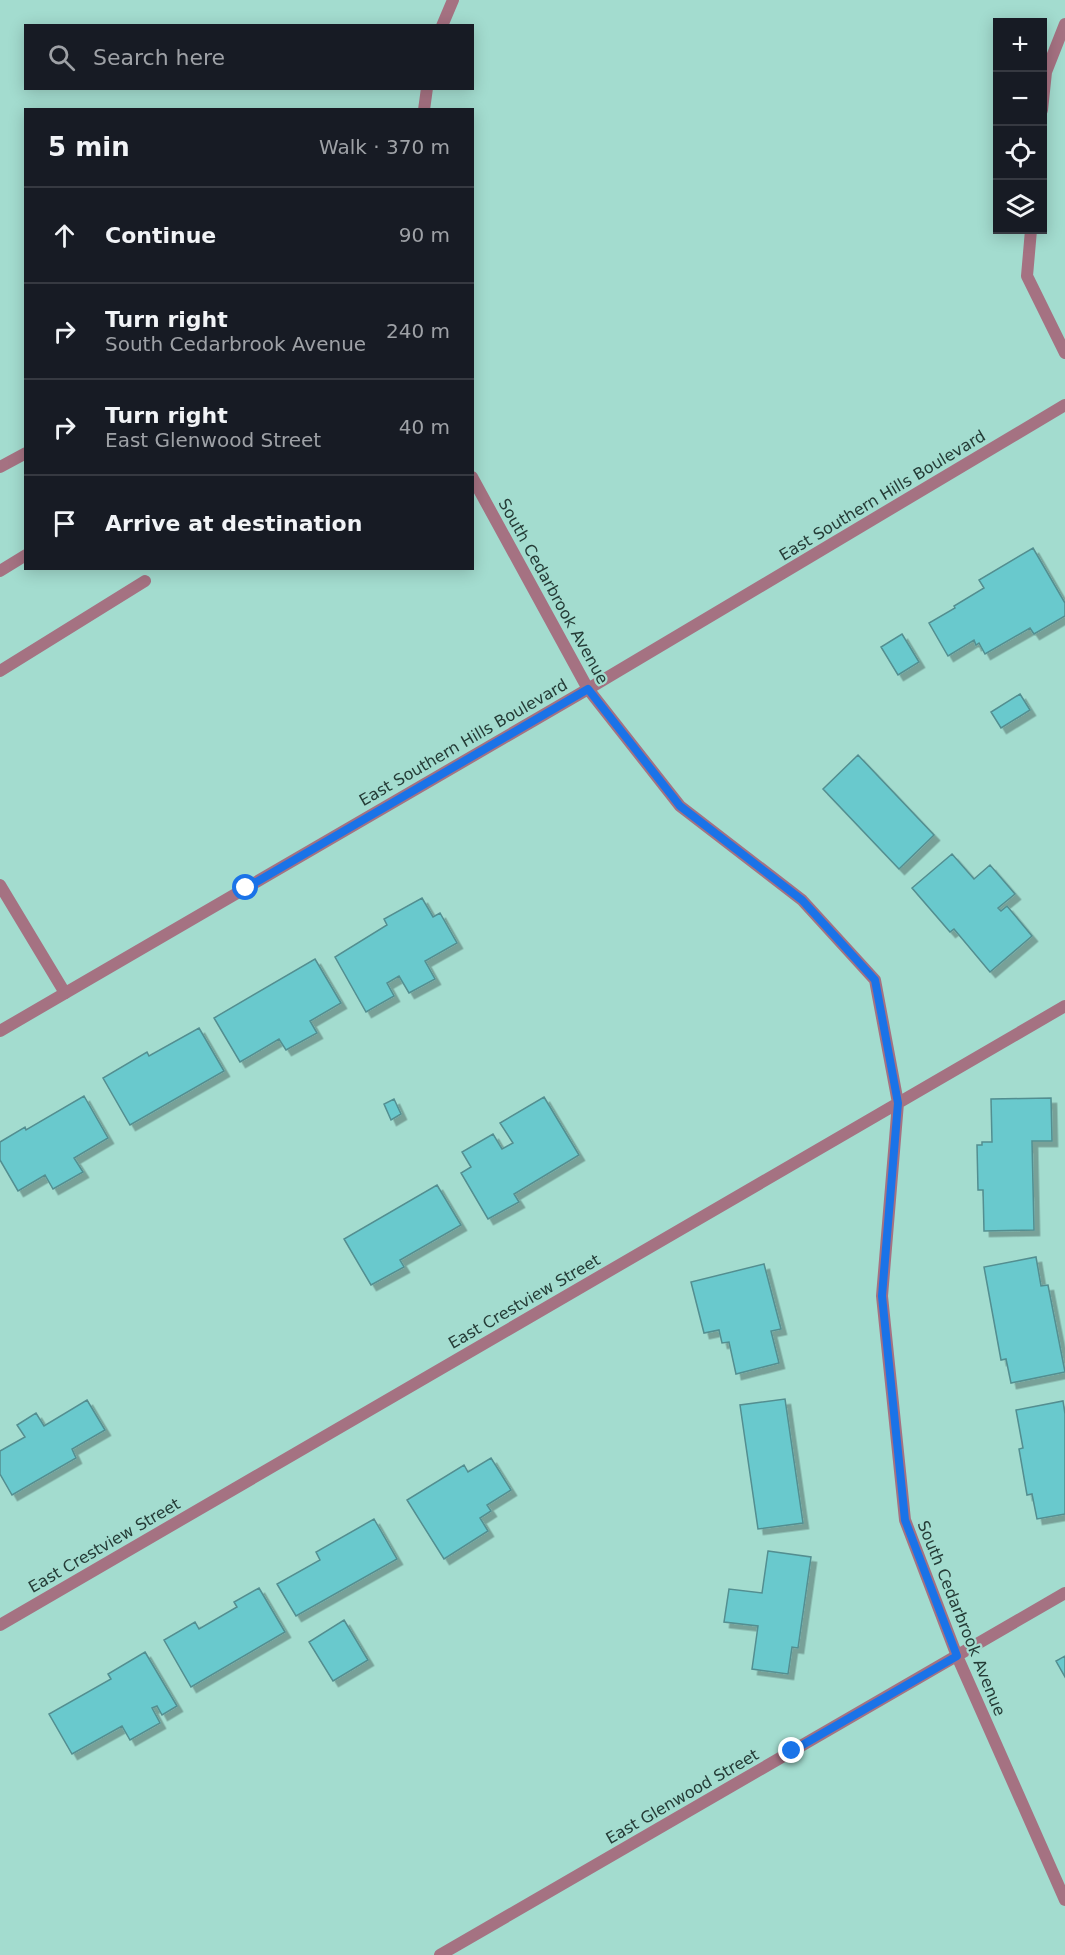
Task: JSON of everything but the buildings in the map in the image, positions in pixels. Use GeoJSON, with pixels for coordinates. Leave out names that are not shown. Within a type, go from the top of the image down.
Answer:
{"type":"FeatureCollection","features":[{"type":"Feature","properties":{"kind":"street"},"geometry":{"type":"LineString","coordinates":[[443,24],[453,0]]}},
{"type":"Feature","properties":{"kind":"street"},"geometry":{"type":"LineString","coordinates":[[1046,72],[1065,24]]}},
{"type":"Feature","properties":{"kind":"street"},"geometry":{"type":"LineString","coordinates":[[424,108],[427,90]]}},
{"type":"Feature","properties":{"kind":"street"},"geometry":{"type":"LineString","coordinates":[[1031,234],[1027,276],[1065,353]]}},
{"type":"Feature","properties":{"kind":"street","name":"East Southern Hills Boulevard"},"geometry":{"type":"LineString","coordinates":[[0,1031],[588,689],[1065,405]]}},
{"type":"Feature","properties":{"kind":"street"},"geometry":{"type":"LineString","coordinates":[[0,467],[24,454]]}},
{"type":"Feature","properties":{"kind":"street","name":"South Cedarbrook Avenue"},"geometry":{"type":"LineString","coordinates":[[474,481],[588,689],[680,806],[802,900],[875,980],[898,1103],[882,1296],[905,1520],[957,1656],[1065,1900]]}},
{"type":"Feature","properties":{"kind":"street"},"geometry":{"type":"LineString","coordinates":[[0,571],[24,556]]}},
{"type":"Feature","properties":{"kind":"street"},"geometry":{"type":"LineString","coordinates":[[0,671],[145,582]]}},
{"type":"Feature","properties":{"kind":"street"},"geometry":{"type":"LineString","coordinates":[[0,885],[65,993]]}},
{"type":"Feature","properties":{"kind":"street","name":"East Crestview Street"},"geometry":{"type":"LineString","coordinates":[[0,1625],[1065,1006]]}},
{"type":"Feature","properties":{"kind":"street","name":"East Glenwood Street"},"geometry":{"type":"LineString","coordinates":[[440,1955],[1065,1593]]}},
{"type":"Feature","properties":{"kind":"route"},"geometry":{"type":"LineString","coordinates":[[246,888],[588,689],[680,806],[802,900],[875,980],[898,1103],[882,1296],[905,1520],[957,1656],[792,1751]]}}]}
